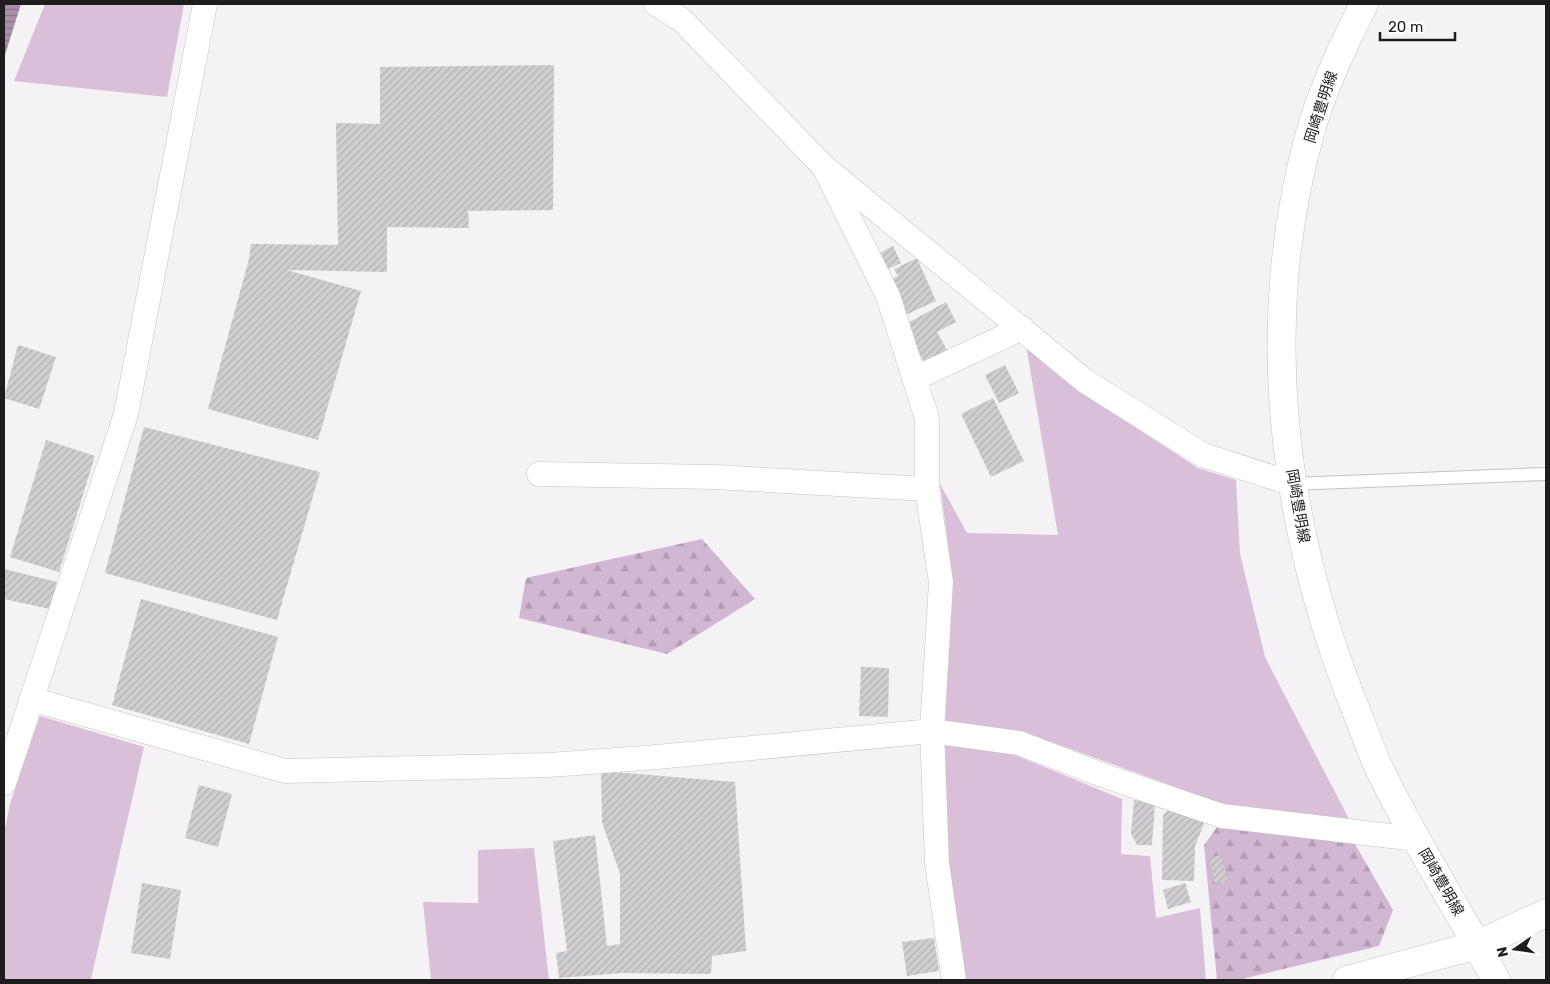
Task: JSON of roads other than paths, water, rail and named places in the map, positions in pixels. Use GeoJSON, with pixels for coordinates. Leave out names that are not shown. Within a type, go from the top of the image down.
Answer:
{"type":"FeatureCollection","features":[{"type":"Feature","properties":{"kind":"main road","name":"岡崎豊明線"},"geometry":{"type":"LineString","coordinates":[[1364,4],[1330,75],[1310,133],[1294,201],[1286,246],[1280,362],[1283,409],[1293,484],[1317,598],[1341,671],[1378,764],[1416,839],[1496,980]]}},
{"type":"Feature","properties":{"kind":"main road"},"geometry":{"type":"LineString","coordinates":[[1347,980],[1477,945],[1546,913]]}},
{"type":"Feature","properties":{"kind":"street"},"geometry":{"type":"LineString","coordinates":[[4,783],[126,414],[204,4]]}},
{"type":"Feature","properties":{"kind":"street"},"geometry":{"type":"LineString","coordinates":[[656,4],[682,20],[824,167],[1085,381],[1203,455],[1293,484]]}},
{"type":"Feature","properties":{"kind":"street"},"geometry":{"type":"LineString","coordinates":[[824,167],[888,296],[926,418],[927,489],[941,582],[932,731],[937,863],[954,980]]}},
{"type":"Feature","properties":{"kind":"street"},"geometry":{"type":"LineString","coordinates":[[914,379],[1022,328]]}},
{"type":"Feature","properties":{"kind":"street"},"geometry":{"type":"LineString","coordinates":[[539,474],[715,477],[927,489]]}},
{"type":"Feature","properties":{"kind":"street"},"geometry":{"type":"LineString","coordinates":[[31,699],[285,771],[549,765],[657,757],[932,731],[1019,743],[1102,775],[1222,816],[1416,839]]}},
{"type":"Feature","properties":{"kind":"lane"},"geometry":{"type":"LineString","coordinates":[[1293,484],[1546,474]]}}]}
